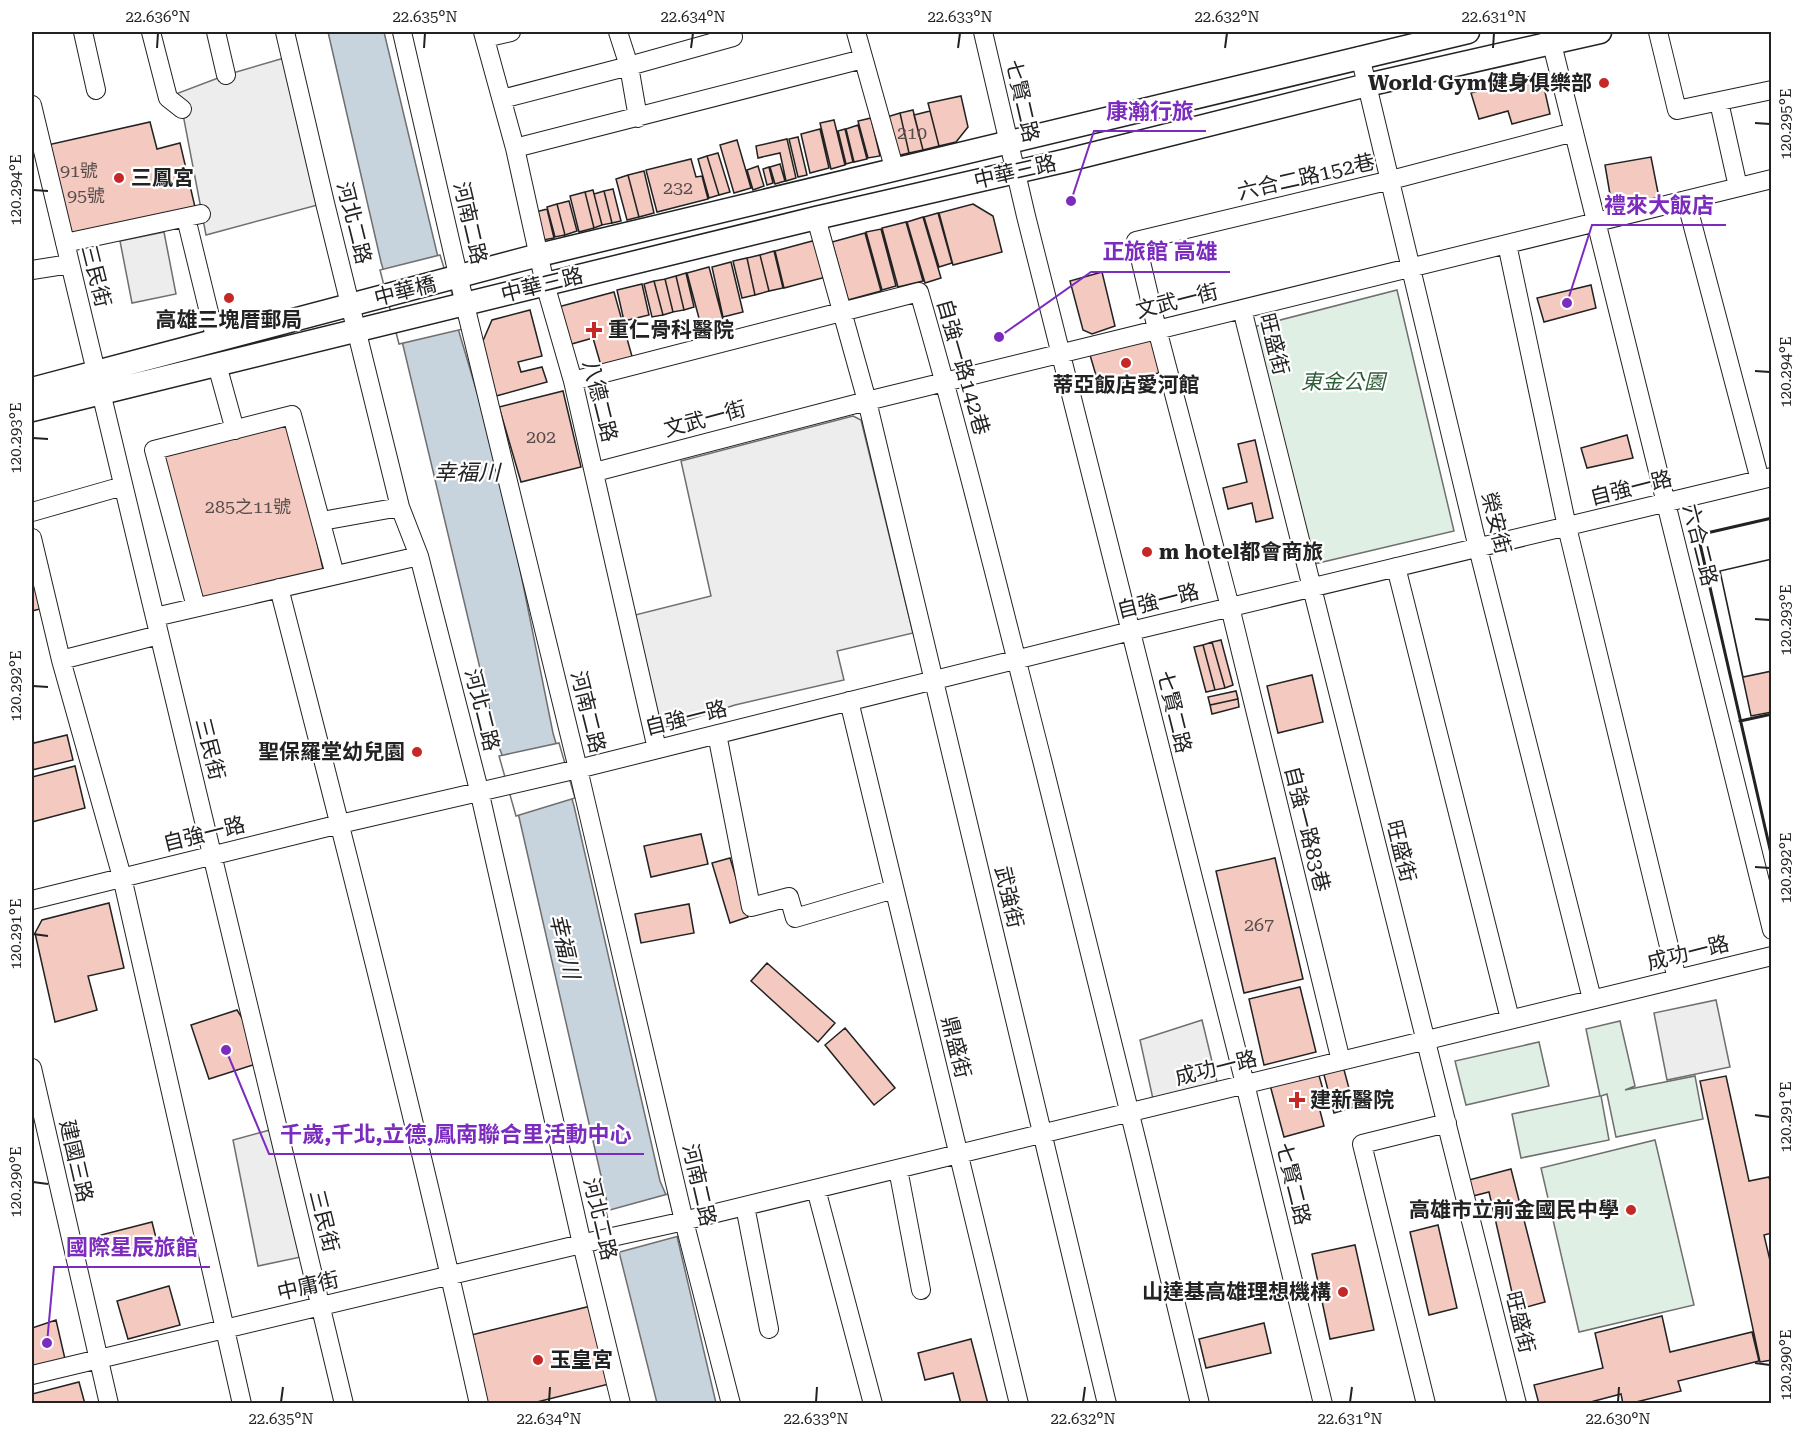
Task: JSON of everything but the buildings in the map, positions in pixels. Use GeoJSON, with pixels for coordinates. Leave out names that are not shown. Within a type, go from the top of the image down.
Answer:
{"type":"FeatureCollection","features":[{"type":"Feature","properties":{"kind":"main road","name":"中華三路"},"geometry":{"type":"LineString","coordinates":[[459,278],[539,255],[894,171],[1360,56],[1468,32]]}},
{"type":"Feature","properties":{"kind":"main road","name":"中華三路"},"geometry":{"type":"LineString","coordinates":[[465,305],[816,218],[1016,172],[1551,37],[1600,32]]}},
{"type":"Feature","properties":{"kind":"main road","name":"中華橋"},"geometry":{"type":"LineString","coordinates":[[351,304],[459,278]]}},
{"type":"Feature","properties":{"kind":"main road"},"geometry":{"type":"LineString","coordinates":[[32,410],[98,382],[216,341],[351,304]]}},
{"type":"Feature","properties":{"kind":"main road","name":"中華橋"},"geometry":{"type":"LineString","coordinates":[[357,330],[465,305]]}},
{"type":"Feature","properties":{"kind":"main road"},"geometry":{"type":"LineString","coordinates":[[32,389],[217,365],[357,330]]}},
{"type":"Feature","properties":{"kind":"street"},"geometry":{"type":"LineString","coordinates":[[83,32],[96,90]]}},
{"type":"Feature","properties":{"kind":"street"},"geometry":{"type":"LineString","coordinates":[[151,32],[168,98],[182,109]]}},
{"type":"Feature","properties":{"kind":"street"},"geometry":{"type":"LineString","coordinates":[[216,32],[226,75]]}},
{"type":"Feature","properties":{"kind":"street","name":"河北二路"},"geometry":{"type":"LineString","coordinates":[[285,32],[400,507],[419,556],[486,789],[588,1242],[621,1404]]}},
{"type":"Feature","properties":{"kind":"street","name":"河南二路"},"geometry":{"type":"LineString","coordinates":[[402,32],[465,305],[578,769],[678,1223],[731,1404]]}},
{"type":"Feature","properties":{"kind":"street"},"geometry":{"type":"LineString","coordinates":[[484,35],[511,32]]}},
{"type":"Feature","properties":{"kind":"street"},"geometry":{"type":"LineString","coordinates":[[618,32],[629,66],[638,118]]}},
{"type":"Feature","properties":{"kind":"street"},"geometry":{"type":"LineString","coordinates":[[856,32],[894,171]]}},
{"type":"Feature","properties":{"kind":"street","name":"七賢二路"},"geometry":{"type":"LineString","coordinates":[[983,32],[1323,1404]]}},
{"type":"Feature","properties":{"kind":"street"},"geometry":{"type":"LineString","coordinates":[[1659,32],[1677,110],[1772,90]]}},
{"type":"Feature","properties":{"kind":"street","name":"八德二路"},"geometry":{"type":"LineString","coordinates":[[484,35],[515,148],[545,284],[573,381],[657,749]]}},
{"type":"Feature","properties":{"kind":"street"},"geometry":{"type":"LineString","coordinates":[[501,99],[733,37]]}},
{"type":"Feature","properties":{"kind":"street","name":"六合二路"},"geometry":{"type":"LineString","coordinates":[[1551,37],[1772,930]]}},
{"type":"Feature","properties":{"kind":"street","name":"榮安街"},"geometry":{"type":"LineString","coordinates":[[1360,56],[1478,548],[1592,999]]}},
{"type":"Feature","properties":{"kind":"street"},"geometry":{"type":"LineString","coordinates":[[515,148],[863,59]]}},
{"type":"Feature","properties":{"kind":"street"},"geometry":{"type":"LineString","coordinates":[[1719,102],[1738,187]]}},
{"type":"Feature","properties":{"kind":"street","name":"三民街"},"geometry":{"type":"LineString","coordinates":[[32,105],[344,1404]]}},
{"type":"Feature","properties":{"kind":"street","name":"六合二路152巷"},"geometry":{"type":"LineString","coordinates":[[1157,330],[1136,241],[1391,180],[1574,132]]}},
{"type":"Feature","properties":{"kind":"street","name":"文武一街"},"geometry":{"type":"LineString","coordinates":[[595,472],[945,381],[1772,179]]}},
{"type":"Feature","properties":{"kind":"street"},"geometry":{"type":"LineString","coordinates":[[1686,200],[1766,479]]}},
{"type":"Feature","properties":{"kind":"street"},"geometry":{"type":"LineString","coordinates":[[65,243],[194,216],[216,341]]}},
{"type":"Feature","properties":{"kind":"street","name":"武強街"},"geometry":{"type":"LineString","coordinates":[[816,218],[867,401],[1107,1404]]}},
{"type":"Feature","properties":{"kind":"street"},"geometry":{"type":"LineString","coordinates":[[1506,244],[1567,527],[1677,979]]}},
{"type":"Feature","properties":{"kind":"street"},"geometry":{"type":"LineString","coordinates":[[32,270],[70,264]]}},
{"type":"Feature","properties":{"kind":"street","name":"自強一路142巷"},"geometry":{"type":"LineString","coordinates":[[573,381],[919,292],[945,381],[1016,659],[1130,1112],[1200,1404]]}},
{"type":"Feature","properties":{"kind":"street","name":"旺盛街"},"geometry":{"type":"LineString","coordinates":[[1242,309],[1517,1404]]}},
{"type":"Feature","properties":{"kind":"street","name":"自強一路83巷"},"geometry":{"type":"LineString","coordinates":[[1157,330],[1230,607],[1341,1061]]}},
{"type":"Feature","properties":{"kind":"street"},"geometry":{"type":"LineString","coordinates":[[217,365],[235,430]]}},
{"type":"Feature","properties":{"kind":"street"},"geometry":{"type":"LineString","coordinates":[[196,607],[154,450],[292,415],[335,575]]}},
{"type":"Feature","properties":{"kind":"street","name":"自強一路"},"geometry":{"type":"LineString","coordinates":[[32,900],[340,824],[578,769],[1312,587],[1766,479]]}},
{"type":"Feature","properties":{"kind":"street"},"geometry":{"type":"LineString","coordinates":[[32,512],[123,486]]}},
{"type":"Feature","properties":{"kind":"street"},"geometry":{"type":"LineString","coordinates":[[322,521],[400,507]]}},
{"type":"Feature","properties":{"kind":"street"},"geometry":{"type":"LineString","coordinates":[[32,538],[61,660],[122,877],[242,1404]]}},
{"type":"Feature","properties":{"kind":"street"},"geometry":{"type":"LineString","coordinates":[[155,617],[419,556]]}},
{"type":"Feature","properties":{"kind":"street"},"geometry":{"type":"LineString","coordinates":[[1396,567],[1510,1020]]}},
{"type":"Feature","properties":{"kind":"street"},"geometry":{"type":"LineString","coordinates":[[279,588],[340,824],[450,1275],[479,1404]]}},
{"type":"Feature","properties":{"kind":"street"},"geometry":{"type":"LineString","coordinates":[[61,660],[159,635]]}},
{"type":"Feature","properties":{"kind":"street","name":"鼎盛街"},"geometry":{"type":"LineString","coordinates":[[849,701],[1019,1404]]}},
{"type":"Feature","properties":{"kind":"street"},"geometry":{"type":"LineString","coordinates":[[717,734],[751,907],[789,897],[795,918],[894,889]]}},
{"type":"Feature","properties":{"kind":"street","name":"成功一路"},"geometry":{"type":"LineString","coordinates":[[588,1242],[678,1223],[1772,956]]}},
{"type":"Feature","properties":{"kind":"street","name":"建國三路"},"geometry":{"type":"LineString","coordinates":[[32,1068],[37,1117],[109,1404]]}},
{"type":"Feature","properties":{"kind":"street"},"geometry":{"type":"LineString","coordinates":[[1426,1404],[1362,1144],[1447,1124]]}},
{"type":"Feature","properties":{"kind":"street"},"geometry":{"type":"LineString","coordinates":[[898,1169],[921,1290]]}},
{"type":"Feature","properties":{"kind":"street"},"geometry":{"type":"LineString","coordinates":[[816,1189],[873,1404]]}},
{"type":"Feature","properties":{"kind":"street"},"geometry":{"type":"LineString","coordinates":[[745,1206],[768,1329]]}},
{"type":"Feature","properties":{"kind":"street","name":"中庸街"},"geometry":{"type":"LineString","coordinates":[[32,1376],[588,1242]]}},
{"type":"Feature","properties":{"kind":"green space","name":"東金公園"},"geometry":{"type":"Polygon","coordinates":[[[1397,290],[1454,531],[1310,565],[1253,327],[1397,290]]]}},
{"type":"Feature","properties":{"kind":"green space"},"geometry":{"type":"Polygon","coordinates":[[[1620,1021],[1635,1086],[1625,1090],[1695,1076],[1703,1119],[1616,1137],[1607,1094],[1601,1096],[1609,1140],[1521,1158],[1512,1114],[1600,1096],[1586,1029],[1620,1021]]]}},
{"type":"Feature","properties":{"kind":"green space"},"geometry":{"type":"Polygon","coordinates":[[[1539,1042],[1549,1086],[1466,1105],[1455,1061],[1539,1042]]]}},
{"type":"Feature","properties":{"kind":"green space"},"geometry":{"type":"Polygon","coordinates":[[[1655,1140],[1694,1305],[1579,1332],[1541,1168],[1655,1140]]]}},
{"type":"Feature","properties":{"kind":"shaded area"},"geometry":{"type":"Polygon","coordinates":[[[291,56],[325,203],[206,235],[182,109],[173,95],[226,75],[291,56]]]}},
{"type":"Feature","properties":{"kind":"shaded area"},"geometry":{"type":"Polygon","coordinates":[[[164,232],[176,294],[132,303],[120,241],[164,232]]]}},
{"type":"Feature","properties":{"kind":"shaded area"},"geometry":{"type":"Polygon","coordinates":[[[853,416],[861,420],[913,633],[837,651],[844,680],[735,705],[659,729],[635,615],[711,596],[681,461],[853,416]]]}},
{"type":"Feature","properties":{"kind":"shaded area"},"geometry":{"type":"Polygon","coordinates":[[[1716,1000],[1730,1067],[1667,1080],[1654,1013],[1716,1000]]]}},
{"type":"Feature","properties":{"kind":"shaded area"},"geometry":{"type":"Polygon","coordinates":[[[1202,1020],[1217,1082],[1153,1099],[1140,1040],[1202,1020]]]}},
{"type":"Feature","properties":{"kind":"shaded area"},"geometry":{"type":"Polygon","coordinates":[[[270,1130],[301,1257],[258,1266],[233,1140],[270,1130]]]}},
{"type":"Feature","properties":{"kind":"water","name":"幸福川"},"geometry":{"type":"Polygon","coordinates":[[[328,32],[384,32],[443,278],[500,470],[553,733],[574,806],[660,1181],[669,1202],[716,1403],[657,1403],[612,1224],[510,777],[498,744],[392,299],[381,262],[328,32]]]}},
{"type":"Feature","properties":{"kind":"pier"},"geometry":{"type":"Polygon","coordinates":[[[440,255],[463,329],[399,344],[380,270],[440,255]]]}},
{"type":"Feature","properties":{"kind":"pier"},"geometry":{"type":"Polygon","coordinates":[[[559,743],[575,798],[516,816],[499,756],[559,743]]]}},
{"type":"Feature","properties":{"kind":"pier"},"geometry":{"type":"Polygon","coordinates":[[[668,1194],[679,1236],[616,1253],[606,1211],[668,1194]]]}},
{"type":"Feature","properties":{"kind":"wall"},"geometry":{"type":"LineString","coordinates":[[1772,518],[1698,535],[1772,858]]}},
{"type":"Feature","properties":{"kind":"wall"},"geometry":{"type":"LineString","coordinates":[[1740,721],[1772,714]]}},
{"type":"Feature","properties":{"kind":"place","name":"World Gym健身俱樂部"},"geometry":{"type":"Point","coordinates":[1604,83]}},
{"type":"Feature","properties":{"kind":"place","name":"三鳳宮"},"geometry":{"type":"Point","coordinates":[119,178]}},
{"type":"Feature","properties":{"kind":"place","name":"康瀚行旅"},"geometry":{"type":"Point","coordinates":[1071,201]}},
{"type":"Feature","properties":{"kind":"place","name":"高雄三塊厝郵局"},"geometry":{"type":"Point","coordinates":[229,298]}},
{"type":"Feature","properties":{"kind":"place","name":"禮來大飯店"},"geometry":{"type":"Point","coordinates":[1567,303]}},
{"type":"Feature","properties":{"kind":"place","name":"重仁骨科醫院"},"geometry":{"type":"Point","coordinates":[594,330]}},
{"type":"Feature","properties":{"kind":"place","name":"正旅館 高雄"},"geometry":{"type":"Point","coordinates":[999,337]}},
{"type":"Feature","properties":{"kind":"place","name":"蒂亞飯店愛河館"},"geometry":{"type":"Point","coordinates":[1126,363]}},
{"type":"Feature","properties":{"kind":"place","name":"m hotel都會商旅"},"geometry":{"type":"Point","coordinates":[1147,552]}},
{"type":"Feature","properties":{"kind":"place","name":"聖保羅堂幼兒園"},"geometry":{"type":"Point","coordinates":[417,752]}},
{"type":"Feature","properties":{"kind":"place","name":"千歲,千北,立德,鳳南聯合里活動中心"},"geometry":{"type":"Point","coordinates":[226,1050]}},
{"type":"Feature","properties":{"kind":"place","name":"建新醫院"},"geometry":{"type":"Point","coordinates":[1297,1100]}},
{"type":"Feature","properties":{"kind":"place","name":"高雄市立前金國民中學"},"geometry":{"type":"Point","coordinates":[1631,1210]}},
{"type":"Feature","properties":{"kind":"place","name":"山達基高雄理想機構"},"geometry":{"type":"Point","coordinates":[1343,1292]}},
{"type":"Feature","properties":{"kind":"place","name":"國際星辰旅館"},"geometry":{"type":"Point","coordinates":[47,1343]}},
{"type":"Feature","properties":{"kind":"place","name":"玉皇宮"},"geometry":{"type":"Point","coordinates":[538,1360]}}]}
